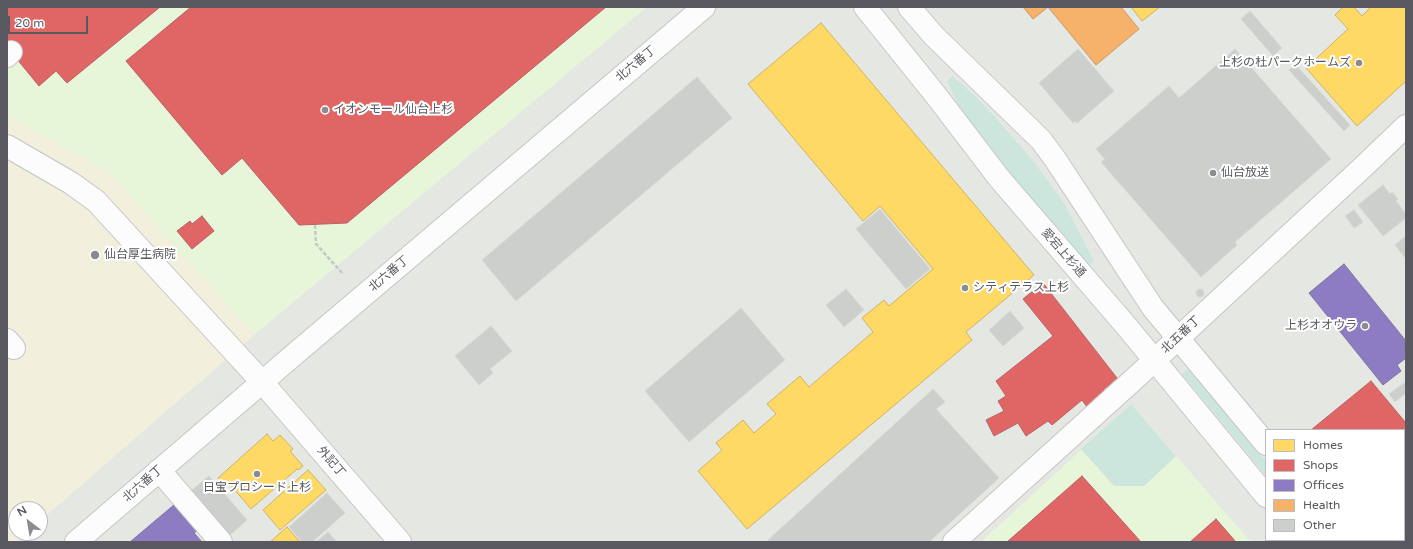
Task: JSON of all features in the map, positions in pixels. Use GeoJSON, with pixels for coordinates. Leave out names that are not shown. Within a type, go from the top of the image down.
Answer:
{"type":"FeatureCollection","features":[{"type":"Feature","properties":{"kind":"street","name":"北六番丁"},"geometry":{"type":"LineString","coordinates":[[76,542],[704,7]]}},
{"type":"Feature","properties":{"kind":"street","name":"愛宕上杉通"},"geometry":{"type":"LineString","coordinates":[[865,7],[938,98],[999,178],[1154,360],[1265,495]]}},
{"type":"Feature","properties":{"kind":"street"},"geometry":{"type":"LineString","coordinates":[[909,7],[934,36],[1041,140],[1153,308],[1265,443]]}},
{"type":"Feature","properties":{"kind":"street","name":"北五番丁"},"geometry":{"type":"LineString","coordinates":[[954,542],[1178,338],[1406,126]]}},
{"type":"Feature","properties":{"kind":"street","name":"外記丁"},"geometry":{"type":"LineString","coordinates":[[7,146],[71,183],[96,201],[262,382],[400,542]]}},
{"type":"Feature","properties":{"kind":"street"},"geometry":{"type":"LineString","coordinates":[[159,470],[221,542]]}},
{"type":"Feature","properties":{"kind":"path"},"geometry":{"type":"LineString","coordinates":[[315,225],[316,244],[343,274]]}},
{"type":"Feature","properties":{"kind":"shaded area"},"geometry":{"type":"Polygon","coordinates":[[[7,7],[647,7],[254,335],[111,174],[11,117],[7,113],[7,7]]]}},
{"type":"Feature","properties":{"kind":"shaded area"},"geometry":{"type":"Polygon","coordinates":[[[952,76],[974,95],[994,116],[1031,158],[1064,203],[1094,261],[1088,266],[1005,173],[975,132],[959,106],[947,81],[952,76]]]}},
{"type":"Feature","properties":{"kind":"shaded area","name":"仙台厚生病院"},"geometry":{"type":"Polygon","coordinates":[[[7,113],[11,117],[111,174],[254,335],[48,514],[48,501],[8,501],[8,541],[17,541],[7,542],[7,113]]]}},
{"type":"Feature","properties":{"kind":"shaded area"},"geometry":{"type":"Polygon","coordinates":[[[1189,368],[1265,461],[1265,475],[1182,374],[1189,368]]]}},
{"type":"Feature","properties":{"kind":"shaded area"},"geometry":{"type":"Polygon","coordinates":[[[1131,404],[1251,542],[981,542],[1131,404]]]}},
{"type":"Feature","properties":{"kind":"shaded area"},"geometry":{"type":"Polygon","coordinates":[[[1131,404],[1176,456],[1144,486],[1114,486],[1081,449],[1131,404]]]}},
{"type":"Feature","properties":{"kind":"building: Homes"},"geometry":{"type":"Polygon","coordinates":[[[1131,7],[1160,7],[1142,21],[1131,7]]]}},
{"type":"Feature","properties":{"kind":"building: Homes","name":"上杉の杜パークホームズ"},"geometry":{"type":"Polygon","coordinates":[[[1343,7],[1354,7],[1362,16],[1371,7],[1406,7],[1406,81],[1357,126],[1306,68],[1348,29],[1335,15],[1343,7]]]}},
{"type":"Feature","properties":{"kind":"building: Homes","name":"シティテラス上杉"},"geometry":{"type":"Polygon","coordinates":[[[821,23],[1034,275],[966,332],[972,340],[747,529],[698,471],[722,450],[716,443],[743,420],[754,433],[776,414],[767,404],[800,376],[809,387],[873,332],[862,318],[884,300],[889,306],[933,269],[880,206],[863,221],[748,84],[821,23]]]}},
{"type":"Feature","properties":{"kind":"building: Homes","name":"日宝プロシード上杉"},"geometry":{"type":"Polygon","coordinates":[[[267,434],[273,441],[280,435],[293,449],[290,451],[303,466],[298,470],[297,469],[251,509],[229,483],[225,486],[218,478],[267,434]]]}},
{"type":"Feature","properties":{"kind":"building: Homes"},"geometry":{"type":"Polygon","coordinates":[[[308,470],[326,490],[280,530],[263,510],[308,470]]]}},
{"type":"Feature","properties":{"kind":"building: Homes"},"geometry":{"type":"Polygon","coordinates":[[[287,527],[300,542],[270,542],[287,527]]]}},
{"type":"Feature","properties":{"kind":"building: Shops"},"geometry":{"type":"Polygon","coordinates":[[[7,7],[160,7],[67,83],[56,71],[39,86],[7,47],[7,7]]]}},
{"type":"Feature","properties":{"kind":"building: Shops","name":"イオンモール仙台上杉"},"geometry":{"type":"Polygon","coordinates":[[[191,7],[606,7],[347,223],[299,225],[242,158],[222,175],[126,61],[191,7]]]}},
{"type":"Feature","properties":{"kind":"building: Shops"},"geometry":{"type":"Polygon","coordinates":[[[202,216],[214,231],[192,249],[177,231],[190,221],[192,224],[202,216]]]}},
{"type":"Feature","properties":{"kind":"building: Shops"},"geometry":{"type":"Polygon","coordinates":[[[1043,283],[1117,378],[1103,390],[1105,393],[1087,407],[1082,400],[1052,425],[1048,421],[1026,436],[1018,423],[994,436],[986,420],[1004,411],[998,401],[1006,396],[996,381],[1053,336],[1023,299],[1043,283]]]}},
{"type":"Feature","properties":{"kind":"building: Shops"},"geometry":{"type":"Polygon","coordinates":[[[1371,381],[1406,423],[1406,542],[1401,541],[1405,541],[1405,429],[1312,429],[1371,381]]]}},
{"type":"Feature","properties":{"kind":"building: Shops"},"geometry":{"type":"Polygon","coordinates":[[[1082,476],[1141,542],[1007,542],[1082,476]]]}},
{"type":"Feature","properties":{"kind":"building: Shops"},"geometry":{"type":"Polygon","coordinates":[[[1216,519],[1236,542],[1190,542],[1216,519]]]}},
{"type":"Feature","properties":{"kind":"building: Offices","name":"上杉オオウラ"},"geometry":{"type":"Polygon","coordinates":[[[1344,264],[1406,341],[1406,358],[1397,365],[1401,371],[1383,385],[1309,293],[1344,264]]]}},
{"type":"Feature","properties":{"kind":"building: Offices"},"geometry":{"type":"Polygon","coordinates":[[[175,504],[198,530],[194,533],[202,542],[130,542],[175,504]]]}},
{"type":"Feature","properties":{"kind":"building: Health"},"geometry":{"type":"Polygon","coordinates":[[[1023,7],[1048,7],[1033,19],[1023,7]]]}},
{"type":"Feature","properties":{"kind":"building: Health"},"geometry":{"type":"Polygon","coordinates":[[[1048,7],[1121,7],[1139,29],[1096,65],[1048,7]]]}},
{"type":"Feature","properties":{"kind":"building: Other"},"geometry":{"type":"Polygon","coordinates":[[[1250,11],[1282,48],[1273,56],[1241,19],[1250,11]]]}},
{"type":"Feature","properties":{"kind":"building: Other"},"geometry":{"type":"Polygon","coordinates":[[[1078,49],[1114,91],[1077,123],[1075,121],[1073,123],[1039,83],[1078,49]]]}},
{"type":"Feature","properties":{"kind":"building: Other","name":"仙台放送"},"geometry":{"type":"Polygon","coordinates":[[[1235,49],[1331,159],[1235,242],[1237,245],[1201,277],[1101,162],[1105,159],[1096,149],[1169,86],[1179,98],[1235,49]]]}},
{"type":"Feature","properties":{"kind":"building: Other"},"geometry":{"type":"Polygon","coordinates":[[[1296,65],[1350,125],[1344,131],[1289,70],[1296,65]]]}},
{"type":"Feature","properties":{"kind":"building: Other"},"geometry":{"type":"Polygon","coordinates":[[[697,77],[732,118],[516,301],[482,260],[697,77]]]}},
{"type":"Feature","properties":{"kind":"building: Other"},"geometry":{"type":"Polygon","coordinates":[[[1383,185],[1390,194],[1392,192],[1398,199],[1396,201],[1406,214],[1406,218],[1383,236],[1358,205],[1383,185]]]}},
{"type":"Feature","properties":{"kind":"building: Other"},"geometry":{"type":"Polygon","coordinates":[[[880,209],[930,269],[906,289],[856,229],[880,209]]]}},
{"type":"Feature","properties":{"kind":"building: Other"},"geometry":{"type":"Polygon","coordinates":[[[1354,210],[1363,222],[1354,228],[1345,216],[1354,210]]]}},
{"type":"Feature","properties":{"kind":"building: Other"},"geometry":{"type":"Polygon","coordinates":[[[1406,236],[1406,259],[1395,245],[1406,236]]]}},
{"type":"Feature","properties":{"kind":"building: Other"},"geometry":{"type":"Polygon","coordinates":[[[846,289],[864,310],[844,327],[826,305],[846,289]]]}},
{"type":"Feature","properties":{"kind":"building: Other"},"geometry":{"type":"Polygon","coordinates":[[[1198,289],[1202,289],[1204,293],[1202,297],[1198,297],[1196,295],[1196,291],[1198,289]]]}},
{"type":"Feature","properties":{"kind":"building: Other"},"geometry":{"type":"Polygon","coordinates":[[[741,308],[785,360],[689,442],[645,391],[741,308]]]}},
{"type":"Feature","properties":{"kind":"building: Other"},"geometry":{"type":"Polygon","coordinates":[[[1010,311],[1024,328],[1003,346],[989,330],[1010,311]]]}},
{"type":"Feature","properties":{"kind":"building: Other"},"geometry":{"type":"Polygon","coordinates":[[[491,326],[512,351],[490,369],[493,373],[479,385],[455,356],[491,326]]]}},
{"type":"Feature","properties":{"kind":"building: Other"},"geometry":{"type":"Polygon","coordinates":[[[1404,383],[1406,386],[1406,393],[1395,402],[1389,394],[1404,383]]]}},
{"type":"Feature","properties":{"kind":"building: Other"},"geometry":{"type":"Polygon","coordinates":[[[933,389],[945,402],[936,409],[999,478],[929,542],[766,542],[933,389]]]}},
{"type":"Feature","properties":{"kind":"building: Other"},"geometry":{"type":"Polygon","coordinates":[[[209,476],[247,520],[229,536],[191,491],[209,476]]]}},
{"type":"Feature","properties":{"kind":"building: Other"},"geometry":{"type":"Polygon","coordinates":[[[327,493],[345,513],[312,542],[302,542],[289,527],[327,493]]]}},
{"type":"Feature","properties":{"kind":"building: Other"},"geometry":{"type":"Polygon","coordinates":[[[328,532],[337,542],[316,542],[328,532]]]}},
{"type":"Feature","properties":{"kind":"place","name":"上杉の杜パークホームズ"},"geometry":{"type":"Point","coordinates":[1359,63]}},
{"type":"Feature","properties":{"kind":"place","name":"イオンモール仙台上杉"},"geometry":{"type":"Point","coordinates":[325,110]}},
{"type":"Feature","properties":{"kind":"place","name":"仙台放送"},"geometry":{"type":"Point","coordinates":[1213,173]}},
{"type":"Feature","properties":{"kind":"place","name":"仙台厚生病院"},"geometry":{"type":"Point","coordinates":[95,255]}},
{"type":"Feature","properties":{"kind":"place","name":"シティテラス上杉"},"geometry":{"type":"Point","coordinates":[965,288]}},
{"type":"Feature","properties":{"kind":"place","name":"上杉オオウラ"},"geometry":{"type":"Point","coordinates":[1365,326]}},
{"type":"Feature","properties":{"kind":"place","name":"日宝プロシード上杉"},"geometry":{"type":"Point","coordinates":[257,474]}}]}
